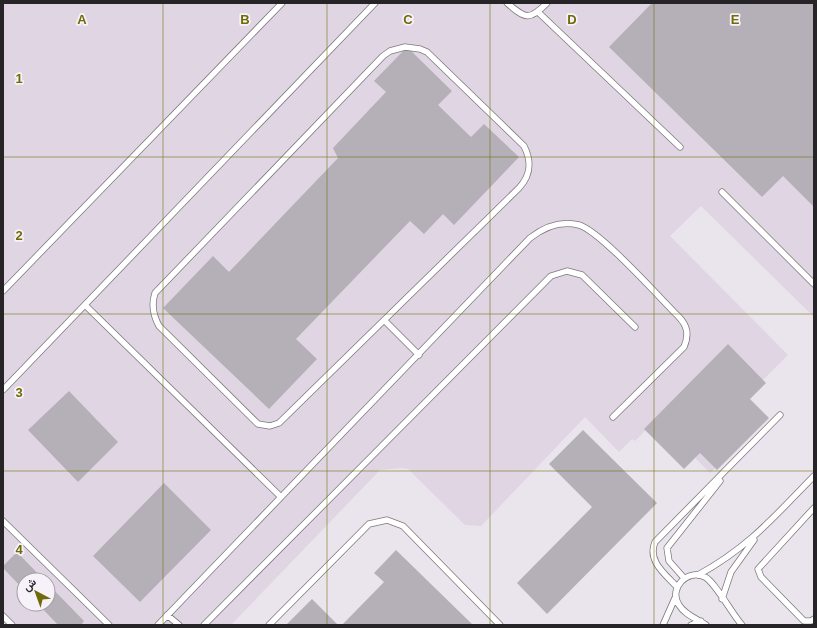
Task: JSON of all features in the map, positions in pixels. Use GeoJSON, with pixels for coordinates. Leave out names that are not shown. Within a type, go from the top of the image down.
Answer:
{"type":"FeatureCollection","features":[{"type":"Feature","properties":{"kind":"lane"},"geometry":{"type":"LineString","coordinates":[[3,291],[282,3]]}},
{"type":"Feature","properties":{"kind":"lane"},"geometry":{"type":"LineString","coordinates":[[3,390],[375,3]]}},
{"type":"Feature","properties":{"kind":"lane"},"geometry":{"type":"LineString","coordinates":[[507,3],[525,16],[534,15],[547,3]]}},
{"type":"Feature","properties":{"kind":"lane"},"geometry":{"type":"LineString","coordinates":[[538,12],[680,147]]}},
{"type":"Feature","properties":{"kind":"lane"},"geometry":{"type":"LineString","coordinates":[[413,47],[427,52],[524,146],[530,163],[525,181],[519,188],[384,320],[279,423],[265,426],[253,421],[159,326],[155,319],[152,305],[155,293],[159,288],[383,56],[398,48],[413,47]]}},
{"type":"Feature","properties":{"kind":"lane"},"geometry":{"type":"LineString","coordinates":[[722,192],[814,284]]}},
{"type":"Feature","properties":{"kind":"lane"},"geometry":{"type":"LineString","coordinates":[[158,625],[538,232],[558,224],[579,225],[598,236],[684,322],[687,330],[687,339],[684,347],[613,417]]}},
{"type":"Feature","properties":{"kind":"lane"},"geometry":{"type":"LineString","coordinates":[[204,625],[551,276],[567,271],[582,275],[635,327]]}},
{"type":"Feature","properties":{"kind":"lane"},"geometry":{"type":"LineString","coordinates":[[85,305],[281,497]]}},
{"type":"Feature","properties":{"kind":"lane"},"geometry":{"type":"LineString","coordinates":[[384,320],[419,354]]}},
{"type":"Feature","properties":{"kind":"lane"},"geometry":{"type":"LineString","coordinates":[[677,587],[654,562],[652,552],[655,542],[780,415]]}},
{"type":"Feature","properties":{"kind":"lane"},"geometry":{"type":"LineString","coordinates":[[684,578],[668,557],[669,544],[737,460]]}},
{"type":"Feature","properties":{"kind":"lane"},"geometry":{"type":"LineString","coordinates":[[663,625],[675,597],[677,587],[684,578],[698,575],[731,556],[760,532],[814,476]]}},
{"type":"Feature","properties":{"kind":"lane"},"geometry":{"type":"LineString","coordinates":[[814,508],[758,569],[761,577],[804,621],[811,621],[814,619]]}},
{"type":"Feature","properties":{"kind":"lane"},"geometry":{"type":"LineString","coordinates":[[269,625],[369,524],[387,520],[403,526],[500,625]]}},
{"type":"Feature","properties":{"kind":"lane"},"geometry":{"type":"LineString","coordinates":[[3,521],[109,625]]}},
{"type":"Feature","properties":{"kind":"lane"},"geometry":{"type":"LineString","coordinates":[[722,599],[731,572],[760,532]]}},
{"type":"Feature","properties":{"kind":"lane"},"geometry":{"type":"LineString","coordinates":[[698,575],[710,581],[742,625]]}},
{"type":"Feature","properties":{"kind":"lane"},"geometry":{"type":"LineString","coordinates":[[675,597],[682,610],[703,623]]}},
{"type":"Feature","properties":{"kind":"lane"},"geometry":{"type":"LineString","coordinates":[[167,615],[179,625]]}},
{"type":"Feature","properties":{"kind":"lane"},"geometry":{"type":"LineString","coordinates":[[3,616],[12,625]]}},
{"type":"Feature","properties":{"kind":"lane"},"geometry":{"type":"LineString","coordinates":[[691,625],[703,623]]}},
{"type":"Feature","properties":{"kind":"shaded area"},"geometry":{"type":"Polygon","coordinates":[[[3,3],[814,3],[814,317],[701,206],[670,236],[788,355],[742,401],[763,422],[710,473],[657,419],[635,441],[632,439],[619,452],[585,417],[481,526],[465,525],[408,469],[402,468],[380,470],[231,625],[3,625],[3,3]]]}},
{"type":"Feature","properties":{"kind":"building"},"geometry":{"type":"Polygon","coordinates":[[[652,3],[814,3],[814,207],[783,176],[762,197],[609,47],[652,3]]]}},
{"type":"Feature","properties":{"kind":"building"},"geometry":{"type":"Polygon","coordinates":[[[407,47],[452,91],[438,105],[471,137],[484,124],[519,157],[454,225],[443,214],[424,234],[410,221],[296,339],[317,359],[269,409],[163,308],[213,256],[229,272],[338,158],[333,148],[386,92],[374,81],[407,47]]]}},
{"type":"Feature","properties":{"kind":"building"},"geometry":{"type":"Polygon","coordinates":[[[728,344],[766,383],[750,399],[769,418],[717,470],[700,453],[684,469],[644,429],[728,344]]]}},
{"type":"Feature","properties":{"kind":"building"},"geometry":{"type":"Polygon","coordinates":[[[69,391],[118,442],[78,482],[28,430],[69,391]]]}},
{"type":"Feature","properties":{"kind":"building"},"geometry":{"type":"Polygon","coordinates":[[[583,430],[657,503],[547,614],[517,583],[592,507],[549,464],[583,430]]]}},
{"type":"Feature","properties":{"kind":"building"},"geometry":{"type":"Polygon","coordinates":[[[164,483],[211,530],[140,602],[93,556],[164,483]]]}},
{"type":"Feature","properties":{"kind":"building"},"geometry":{"type":"Polygon","coordinates":[[[396,550],[473,625],[342,625],[384,582],[374,573],[396,550]]]}},
{"type":"Feature","properties":{"kind":"building"},"geometry":{"type":"Polygon","coordinates":[[[17,552],[36,572],[16,572],[16,582],[3,568],[3,566],[17,552]]]}},
{"type":"Feature","properties":{"kind":"building"},"geometry":{"type":"Polygon","coordinates":[[[56,592],[84,621],[81,625],[58,625],[46,612],[56,612],[56,592]]]}},
{"type":"Feature","properties":{"kind":"building"},"geometry":{"type":"Polygon","coordinates":[[[312,599],[338,625],[286,625],[312,599]]]}}]}
